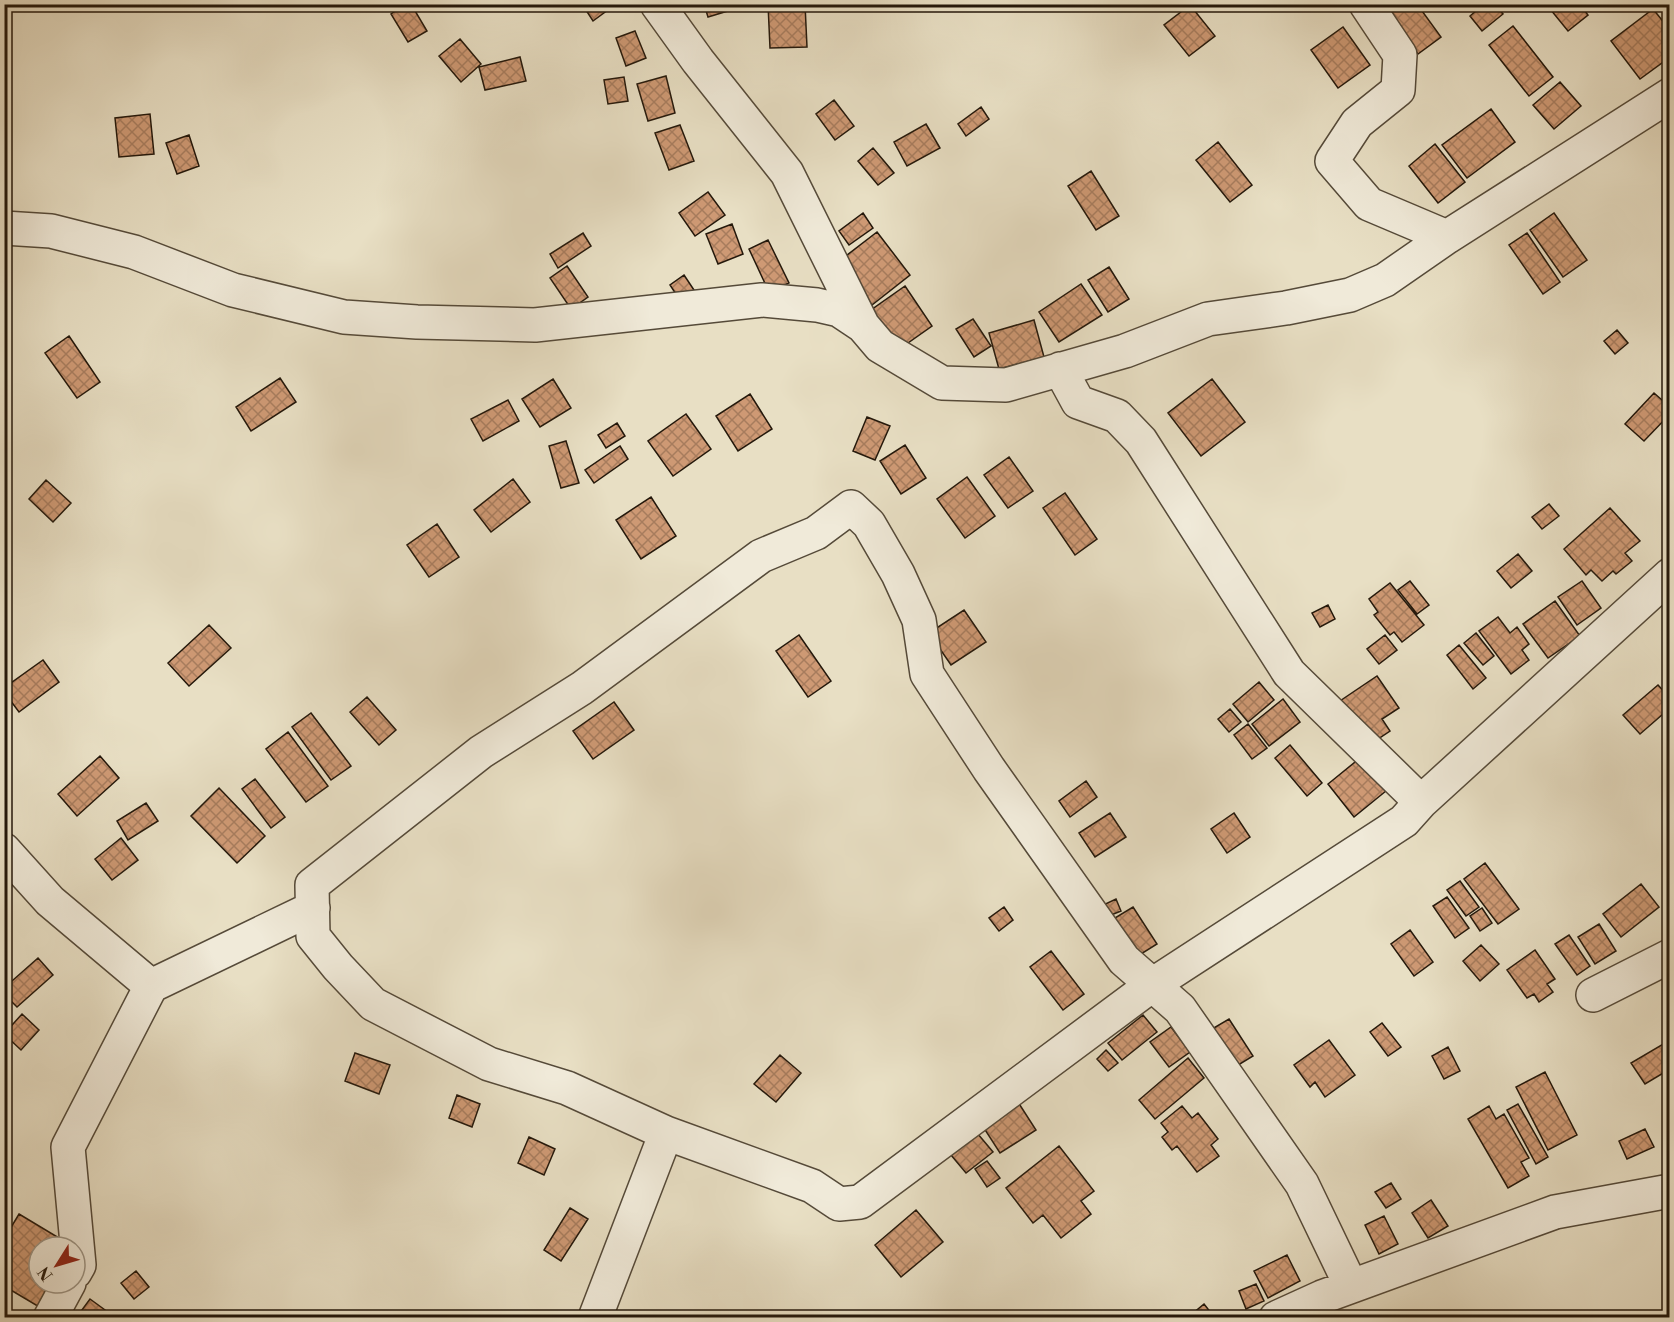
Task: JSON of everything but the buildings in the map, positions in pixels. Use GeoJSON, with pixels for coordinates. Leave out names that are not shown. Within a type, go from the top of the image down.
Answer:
{"type":"FeatureCollection","features":[{"type":"Feature","properties":{"kind":"street"},"geometry":{"type":"LineString","coordinates":[[657,4],[698,61],[787,173],[863,326],[880,346],[942,384],[1006,385],[1125,351],[1208,319],[1286,308],[1350,295],[1385,280],[1447,237],[1670,95]]}},
{"type":"Feature","properties":{"kind":"street"},"geometry":{"type":"LineString","coordinates":[[1366,4],[1400,56],[1398,90],[1357,123],[1332,161],[1369,204],[1447,237]]}},
{"type":"Feature","properties":{"kind":"street"},"geometry":{"type":"LineString","coordinates":[[4,228],[51,231],[134,252],[233,290],[344,317],[417,322],[535,325],[762,300],[817,305],[839,310],[863,326]]}},
{"type":"Feature","properties":{"kind":"street"},"geometry":{"type":"LineString","coordinates":[[1060,369],[1078,402],[1117,416],[1141,441],[1289,673],[1421,802]]}},
{"type":"Feature","properties":{"kind":"street"},"geometry":{"type":"LineString","coordinates":[[1350,1286],[1302,1184],[1180,1009],[1152,985],[1124,960],[989,770],[927,674],[919,620],[898,574],[869,524],[851,507],[816,533],[760,556],[582,688],[481,752],[312,885],[313,936],[373,1004],[489,1064],[567,1088],[666,1133],[812,1186],[839,1204],[860,1202],[1152,985],[1404,821],[1421,802],[1670,575]]}},
{"type":"Feature","properties":{"kind":"street"},"geometry":{"type":"LineString","coordinates":[[4,850],[50,901],[151,986]]}},
{"type":"Feature","properties":{"kind":"street"},"geometry":{"type":"LineString","coordinates":[[76,1235],[68,1147],[151,986],[313,908]]}},
{"type":"Feature","properties":{"kind":"street"},"geometry":{"type":"LineString","coordinates":[[1593,995],[1670,956]]}},
{"type":"Feature","properties":{"kind":"street"},"geometry":{"type":"LineString","coordinates":[[595,1317],[666,1133]]}},
{"type":"Feature","properties":{"kind":"street"},"geometry":{"type":"LineString","coordinates":[[1276,1317],[1350,1286],[1556,1212],[1670,1191]]}},
{"type":"Feature","properties":{"kind":"street"},"geometry":{"type":"LineString","coordinates":[[50,1317],[62,1295]]}}]}
